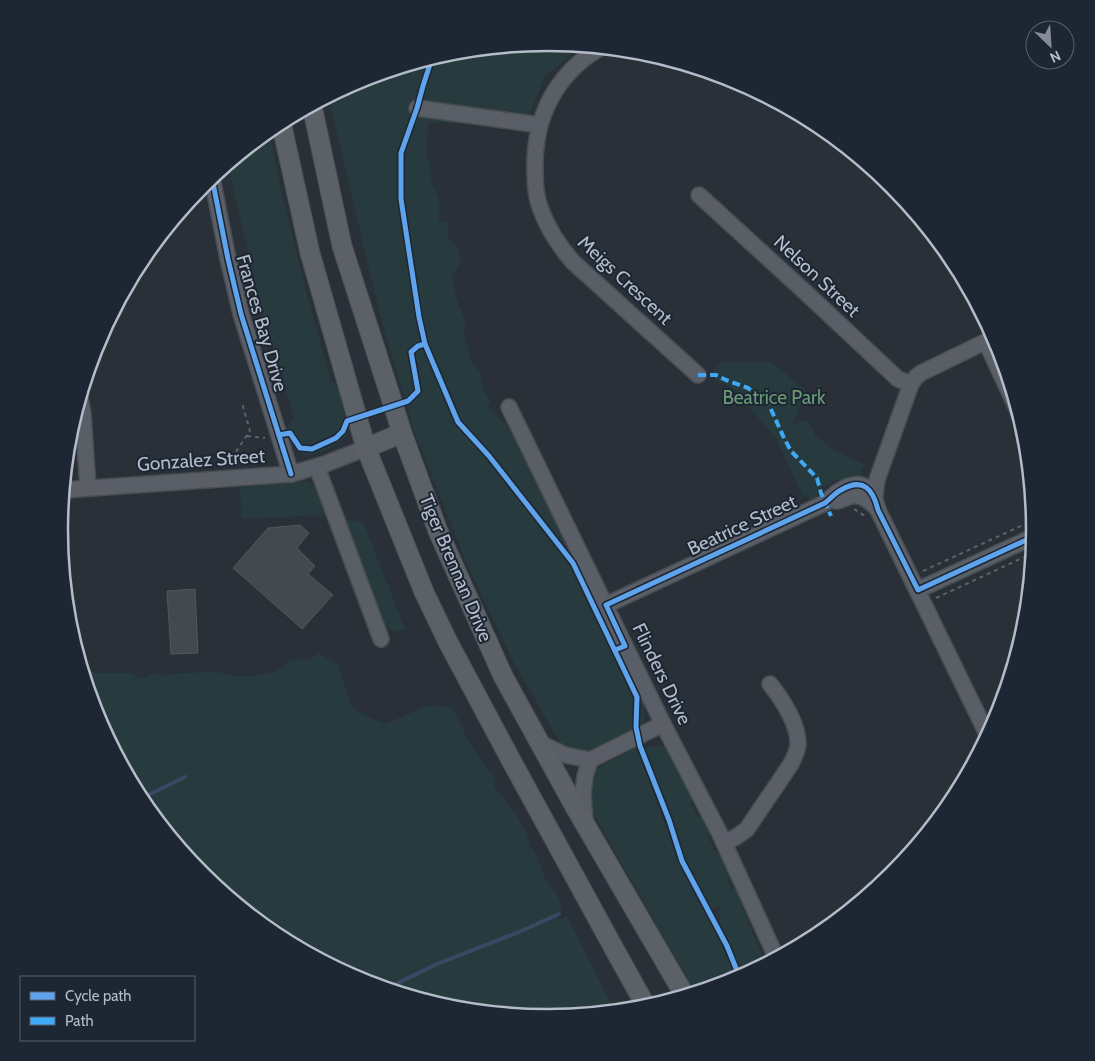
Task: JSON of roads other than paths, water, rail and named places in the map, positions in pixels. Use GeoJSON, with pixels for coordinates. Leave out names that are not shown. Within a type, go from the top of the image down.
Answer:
{"type":"FeatureCollection","features":[{"type":"Feature","properties":{"kind":"main road","name":"Tiger Brennan Drive"},"geometry":{"type":"LineString","coordinates":[[313,112],[342,246],[402,433],[438,531],[503,676],[585,825],[682,990]]}},
{"type":"Feature","properties":{"kind":"main road","name":"Tiger Brennan Drive"},"geometry":{"type":"LineString","coordinates":[[283,131],[310,253],[366,448],[424,592],[448,642],[512,762],[643,1001]]}},
{"type":"Feature","properties":{"kind":"main road"},"geometry":{"type":"LineString","coordinates":[[366,448],[402,433]]}},
{"type":"Feature","properties":{"kind":"street","name":"Meigs Crescent"},"geometry":{"type":"LineString","coordinates":[[591,53],[564,78],[549,100],[539,125],[535,145],[535,186],[540,209],[554,236],[573,262],[698,375]]}},
{"type":"Feature","properties":{"kind":"street"},"geometry":{"type":"LineString","coordinates":[[417,108],[539,125]]}},
{"type":"Feature","properties":{"kind":"street","name":"Frances Bay Drive"},"geometry":{"type":"LineString","coordinates":[[214,187],[241,314],[291,474]]}},
{"type":"Feature","properties":{"kind":"street","name":"Nelson Street"},"geometry":{"type":"LineString","coordinates":[[699,195],[898,379],[911,384]]}},
{"type":"Feature","properties":{"kind":"street"},"geometry":{"type":"LineString","coordinates":[[984,727],[918,590],[869,496],[911,384],[916,377],[987,341]]}},
{"type":"Feature","properties":{"kind":"street","name":"Flinders Drive"},"geometry":{"type":"LineString","coordinates":[[509,407],[663,724],[724,842],[774,952]]}},
{"type":"Feature","properties":{"kind":"street"},"geometry":{"type":"LineString","coordinates":[[72,490],[83,414]]}},
{"type":"Feature","properties":{"kind":"street","name":"Gonzalez Street"},"geometry":{"type":"LineString","coordinates":[[72,490],[291,474],[317,467],[366,448]]}},
{"type":"Feature","properties":{"kind":"street"},"geometry":{"type":"LineString","coordinates":[[317,467],[381,639]]}},
{"type":"Feature","properties":{"kind":"street","name":"Beatrice Street"},"geometry":{"type":"LineString","coordinates":[[606,605],[825,503],[844,500],[852,496],[869,496]]}},
{"type":"Feature","properties":{"kind":"street"},"geometry":{"type":"LineString","coordinates":[[918,590],[1027,540]]}},
{"type":"Feature","properties":{"kind":"street"},"geometry":{"type":"LineString","coordinates":[[724,842],[736,837],[747,829],[796,754],[798,740],[793,722],[780,697],[770,684]]}},
{"type":"Feature","properties":{"kind":"street"},"geometry":{"type":"LineString","coordinates":[[540,743],[565,755],[590,760],[663,724]]}},
{"type":"Feature","properties":{"kind":"street"},"geometry":{"type":"LineString","coordinates":[[585,825],[583,794],[585,776],[590,760]]}},
{"type":"Feature","properties":{"kind":"waterway"},"geometry":{"type":"LineString","coordinates":[[148,795],[185,777]]}},
{"type":"Feature","properties":{"kind":"waterway"},"geometry":{"type":"LineString","coordinates":[[395,985],[437,964],[559,914]]}},
{"type":"Feature","properties":{"kind":"park label","name":"Beatrice Park"},"geometry":{"type":"Point","coordinates":[774,397]}}]}
